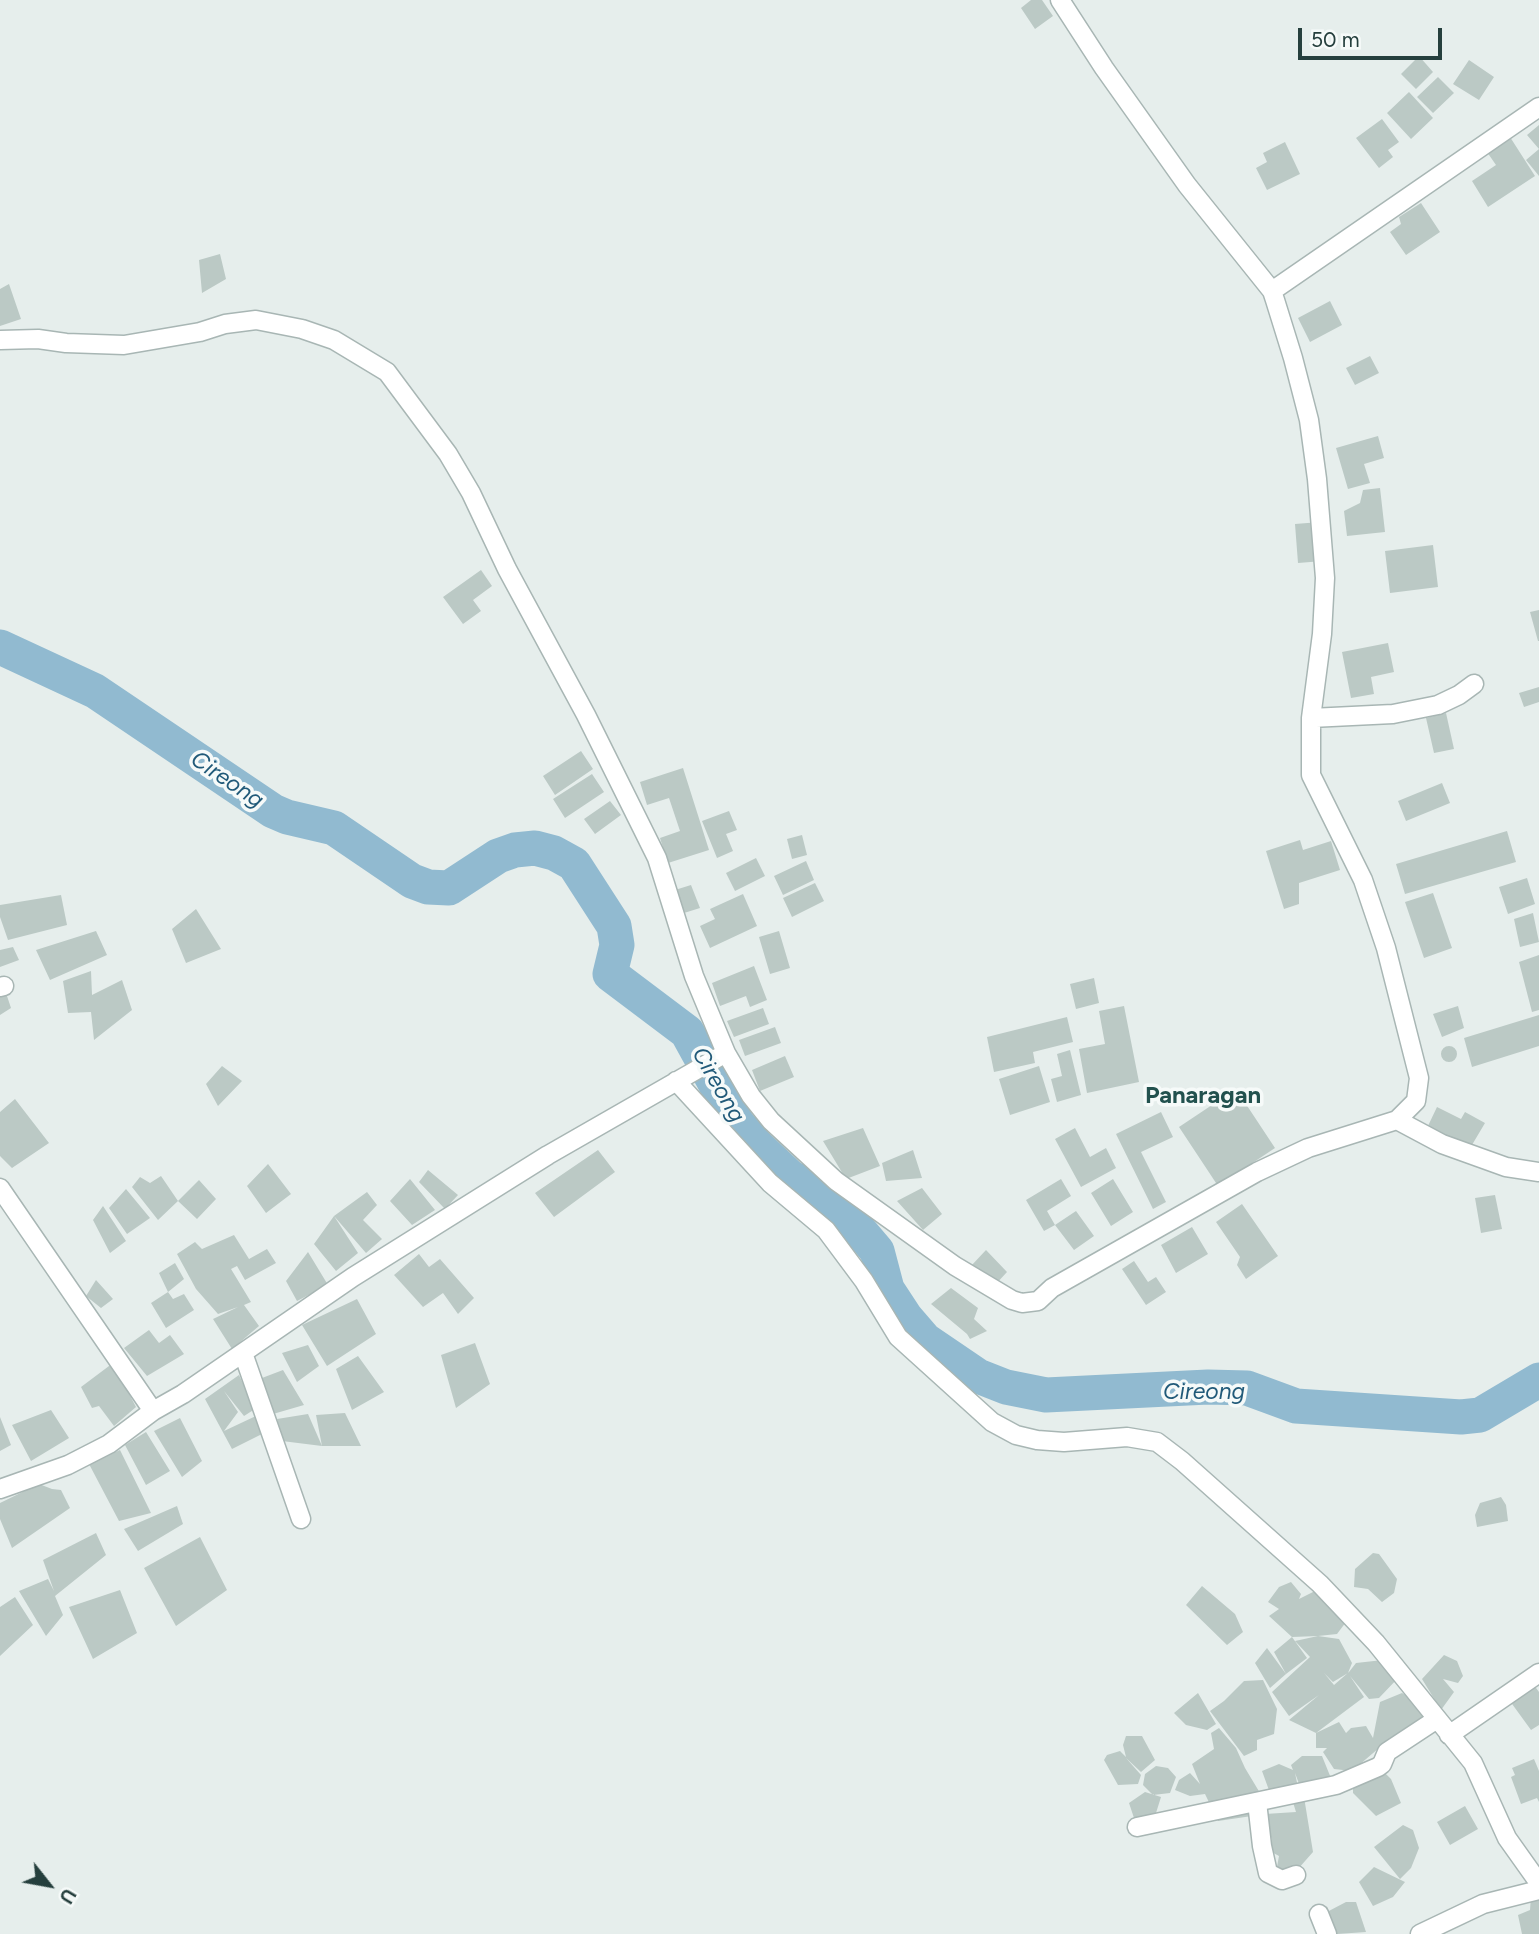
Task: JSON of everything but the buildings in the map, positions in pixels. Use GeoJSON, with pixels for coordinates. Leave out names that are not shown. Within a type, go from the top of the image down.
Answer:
{"type":"FeatureCollection","features":[{"type":"Feature","properties":{"kind":"street"},"geometry":{"type":"LineString","coordinates":[[0,340],[37,339],[66,344],[124,345],[256,320],[302,329],[334,340],[387,372],[448,454],[465,484],[507,569],[586,715],[657,859],[718,1056],[771,1121],[836,1181],[955,1266],[1012,1300],[1022,1303],[1038,1301],[1052,1288],[1257,1172],[1308,1148],[1397,1120],[1416,1101],[1419,1078],[1387,948],[1363,880],[1311,775],[1311,718],[1322,634],[1325,578],[1317,479],[1308,420],[1293,358],[1272,292],[1187,185],[1104,68],[1060,0]]}},
{"type":"Feature","properties":{"kind":"street"},"geometry":{"type":"LineString","coordinates":[[1272,292],[1539,107]]}},
{"type":"Feature","properties":{"kind":"street"},"geometry":{"type":"LineString","coordinates":[[1311,718],[1404,712],[1438,705],[1474,684]]}},
{"type":"Feature","properties":{"kind":"street"},"geometry":{"type":"LineString","coordinates":[[0,1489],[68,1465],[109,1444],[302,1310],[548,1155],[718,1056]]}},
{"type":"Feature","properties":{"kind":"street"},"geometry":{"type":"LineString","coordinates":[[680,1079],[770,1183],[826,1230],[864,1281],[898,1337],[992,1422],[1016,1434],[1037,1440],[1143,1438],[1157,1442],[1338,1601],[1376,1643],[1473,1763],[1507,1838],[1539,1883]]}},
{"type":"Feature","properties":{"kind":"street"},"geometry":{"type":"LineString","coordinates":[[1397,1120],[1442,1144],[1506,1167],[1539,1172]]}},
{"type":"Feature","properties":{"kind":"street"},"geometry":{"type":"LineString","coordinates":[[0,1188],[153,1411]]}},
{"type":"Feature","properties":{"kind":"street"},"geometry":{"type":"LineString","coordinates":[[243,1353],[300,1519]]}},
{"type":"Feature","properties":{"kind":"street"},"geometry":{"type":"LineString","coordinates":[[1449,1735],[1539,1673]]}},
{"type":"Feature","properties":{"kind":"street"},"geometry":{"type":"LineString","coordinates":[[1137,1827],[1336,1785],[1378,1767],[1387,1752],[1437,1720]]}},
{"type":"Feature","properties":{"kind":"street"},"geometry":{"type":"LineString","coordinates":[[1257,1802],[1268,1873],[1282,1880],[1296,1875]]}},
{"type":"Feature","properties":{"kind":"street"},"geometry":{"type":"LineString","coordinates":[[1420,1934],[1483,1904],[1539,1890]]}},
{"type":"Feature","properties":{"kind":"street"},"geometry":{"type":"LineString","coordinates":[[1319,1914],[1327,1934]]}},
{"type":"Feature","properties":{"kind":"waterway","name":"Cireong"},"geometry":{"type":"LineString","coordinates":[[0,647],[95,691],[273,811],[334,828],[412,881],[428,887],[449,888],[498,856],[515,850],[535,848],[554,853],[574,864],[614,926],[617,945],[610,974],[687,1032],[737,1123],[790,1177],[837,1204],[877,1251],[887,1289],[906,1318],[925,1340],[978,1376],[1006,1387],[1046,1395],[1208,1387],[1247,1388],[1296,1406],[1461,1417],[1480,1415],[1539,1380]]}},
{"type":"Feature","properties":{"kind":"district","name":"Panaragan"},"geometry":{"type":"Point","coordinates":[1203,1096]}}]}
